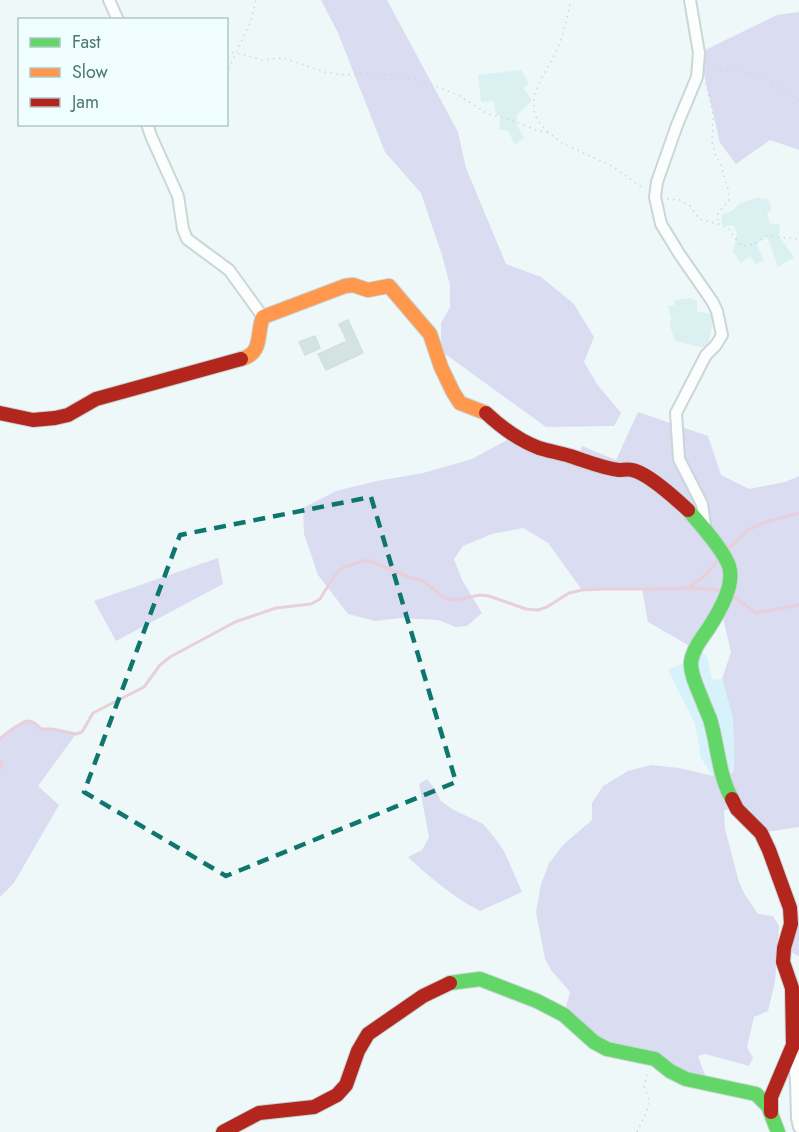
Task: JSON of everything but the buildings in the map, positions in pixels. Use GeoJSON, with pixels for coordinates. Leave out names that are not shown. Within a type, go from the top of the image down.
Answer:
{"type":"FeatureCollection","features":[{"type":"Feature","properties":{"kind":"street"},"geometry":{"type":"LineString","coordinates":[[109,0],[117,18]]}},
{"type":"Feature","properties":{"kind":"street"},"geometry":{"type":"LineString","coordinates":[[690,0],[699,53],[697,77],[657,182],[655,197],[662,224],[717,311],[722,335],[706,355],[676,413],[679,459],[702,504],[706,533]]}},
{"type":"Feature","properties":{"kind":"street"},"geometry":{"type":"LineString","coordinates":[[148,126],[178,196],[183,229],[188,238],[229,270],[262,317]]}},
{"type":"Feature","properties":{"kind":"street"},"geometry":{"type":"LineString","coordinates":[[0,413],[33,420],[55,418],[68,415],[96,399],[246,358],[259,344],[259,323],[262,317],[345,286],[353,285],[368,290],[388,286],[430,334],[441,367],[460,403],[487,413],[514,436],[540,448],[600,466],[633,470],[645,476],[689,510],[718,547],[729,566],[730,576],[726,598],[721,609],[695,648],[691,664],[696,684],[710,720],[728,792],[737,808],[761,833],[790,908],[791,924],[784,948],[783,962],[792,988],[793,1045],[799,1127]]}},
{"type":"Feature","properties":{"kind":"street"},"geometry":{"type":"LineString","coordinates":[[223,1132],[259,1113],[314,1107],[337,1095],[346,1085],[358,1051],[368,1034],[423,996],[448,982],[480,979],[537,1001],[564,1015],[594,1042],[607,1049],[655,1059],[670,1071],[686,1079],[756,1094],[763,1098],[778,1130]]}},
{"type":"Feature","properties":{"kind":"street"},"geometry":{"type":"LineString","coordinates":[[771,1112],[771,1097],[793,1045]]}},
{"type":"Feature","properties":{"kind":"path"},"geometry":{"type":"LineString","coordinates":[[228,70],[251,21],[256,0]]}},
{"type":"Feature","properties":{"kind":"path"},"geometry":{"type":"LineString","coordinates":[[571,0],[560,45],[536,89],[535,114],[542,126],[562,143],[612,166],[655,197],[680,200],[690,206],[699,219],[718,224],[729,230],[739,244],[746,246],[755,244],[767,236],[799,239]]}},
{"type":"Feature","properties":{"kind":"path"},"geometry":{"type":"LineString","coordinates":[[228,51],[262,60],[283,58],[335,74],[370,73],[417,80],[458,95],[488,114],[549,133]]}},
{"type":"Feature","properties":{"kind":"path"},"geometry":{"type":"LineString","coordinates":[[699,53],[703,69],[744,72],[766,79],[799,100]]}},
{"type":"Feature","properties":{"kind":"path"},"geometry":{"type":"LineString","coordinates":[[705,80],[713,114],[712,141],[728,189],[729,201],[718,213],[718,224]]}},
{"type":"Feature","properties":{"kind":"path"},"geometry":{"type":"LineString","coordinates":[[638,1132],[650,1102],[644,1086],[651,1058]]}},
{"type":"Feature","properties":{"kind":"highlighted area"},"geometry":{"type":"Polygon","coordinates":[[[371,497],[456,782],[226,876],[84,792],[180,535],[371,497]]]}},
{"type":"Feature","properties":{"kind":"shaded area"},"geometry":{"type":"Polygon","coordinates":[[[321,0],[387,0],[458,132],[466,168],[506,264],[541,277],[574,304],[594,337],[584,362],[597,384],[621,413],[614,426],[546,427],[441,351],[441,323],[450,307],[450,285],[421,193],[385,152],[338,33],[321,0]]]}},
{"type":"Feature","properties":{"kind":"shaded area"},"geometry":{"type":"Polygon","coordinates":[[[799,12],[799,150],[770,140],[736,164],[720,143],[699,53],[777,15],[799,12]]]}},
{"type":"Feature","properties":{"kind":"shaded area"},"geometry":{"type":"Polygon","coordinates":[[[521,70],[529,83],[524,88],[532,101],[517,115],[517,125],[524,138],[515,145],[508,131],[499,129],[500,116],[496,115],[494,101],[481,102],[478,75],[521,70]]]}},
{"type":"Feature","properties":{"kind":"shaded area"},"geometry":{"type":"Polygon","coordinates":[[[760,197],[761,200],[767,198],[772,208],[767,214],[770,223],[780,225],[779,236],[794,257],[778,267],[767,236],[756,244],[764,260],[756,264],[750,256],[741,263],[733,252],[737,234],[734,226],[722,225],[721,215],[732,211],[740,203],[760,197]]]}},
{"type":"Feature","properties":{"kind":"shaded area"},"geometry":{"type":"Polygon","coordinates":[[[691,298],[697,301],[697,311],[714,315],[709,342],[705,348],[675,341],[670,326],[668,306],[674,305],[675,300],[691,298]]]}},
{"type":"Feature","properties":{"kind":"shaded area"},"geometry":{"type":"Polygon","coordinates":[[[638,412],[708,436],[721,475],[749,489],[785,482],[799,476],[799,827],[761,833],[736,808],[724,810],[725,829],[739,882],[745,895],[758,914],[773,916],[779,926],[775,982],[768,1011],[754,1017],[747,1047],[753,1058],[749,1066],[705,1054],[698,1056],[708,1083],[607,1049],[564,1015],[570,992],[551,970],[545,959],[536,912],[541,884],[549,863],[564,844],[592,820],[592,803],[603,786],[628,771],[651,765],[679,768],[718,777],[734,772],[733,719],[722,679],[731,652],[721,610],[695,649],[648,622],[642,589],[582,590],[548,543],[523,528],[492,534],[463,546],[454,559],[462,580],[482,613],[467,626],[456,627],[438,620],[401,618],[375,621],[348,614],[318,575],[304,534],[303,508],[336,491],[423,473],[472,459],[514,436],[578,458],[582,446],[616,460],[638,412]]]}},
{"type":"Feature","properties":{"kind":"shaded area"},"geometry":{"type":"Polygon","coordinates":[[[218,558],[223,584],[116,641],[94,601],[218,558]]]}},
{"type":"Feature","properties":{"kind":"shaded area"},"geometry":{"type":"Polygon","coordinates":[[[23,722],[34,722],[41,729],[76,734],[38,786],[59,805],[14,883],[0,897],[0,768],[2,764],[0,739],[23,722]]]}},
{"type":"Feature","properties":{"kind":"shaded area"},"geometry":{"type":"Polygon","coordinates":[[[427,779],[441,801],[483,824],[494,837],[504,851],[522,892],[480,911],[442,887],[408,857],[422,850],[429,837],[419,784],[427,779]]]}},
{"type":"Feature","properties":{"kind":"shaded area"},"geometry":{"type":"Polygon","coordinates":[[[799,923],[798,956],[784,948],[788,934],[799,923]]]}},
{"type":"Feature","properties":{"kind":"sand"},"geometry":{"type":"Polygon","coordinates":[[[701,652],[707,656],[712,680],[722,679],[733,719],[734,772],[718,777],[712,775],[701,758],[695,724],[668,670],[683,663],[686,656],[701,652]]]}},
{"type":"Feature","properties":{"kind":"waterway"},"geometry":{"type":"LineString","coordinates":[[725,551],[750,529],[799,513]]}},
{"type":"Feature","properties":{"kind":"waterway"},"geometry":{"type":"LineString","coordinates":[[690,587],[708,573],[719,558]]}},
{"type":"Feature","properties":{"kind":"waterway"},"geometry":{"type":"LineString","coordinates":[[0,739],[26,721],[34,723],[41,729],[76,734],[82,732],[93,713],[144,687],[160,665],[170,657],[235,622],[276,608],[311,604],[320,599],[334,576],[344,567],[367,560],[423,581],[445,598],[456,600],[480,595],[489,596],[526,609],[538,610],[547,607],[569,593],[582,590],[696,588],[724,591]]}},
{"type":"Feature","properties":{"kind":"waterway"},"geometry":{"type":"LineString","coordinates":[[730,594],[756,613],[799,605]]}},
{"type":"Feature","properties":{"kind":"waterway"},"geometry":{"type":"LineString","coordinates":[[0,760],[2,764],[0,768]]}},
{"type":"Feature","properties":{"kind":"traffic: fast"},"geometry":{"type":"LineString","coordinates":[[688,510],[722,552],[729,566],[730,581],[726,597],[696,647],[691,666],[694,680],[710,719],[721,770],[732,799]]}},
{"type":"Feature","properties":{"kind":"traffic: fast"},"geometry":{"type":"LineString","coordinates":[[450,983],[480,979],[537,1001],[564,1015],[594,1042],[607,1049],[655,1059],[670,1071],[686,1079],[756,1094],[768,1106],[778,1132]]}},
{"type":"Feature","properties":{"kind":"traffic: slow"},"geometry":{"type":"LineString","coordinates":[[241,359],[248,356],[256,347],[263,317],[345,286],[353,285],[368,290],[389,286],[430,334],[441,367],[460,403],[486,413]]}},
{"type":"Feature","properties":{"kind":"traffic: jam"},"geometry":{"type":"LineString","coordinates":[[0,413],[33,420],[55,418],[68,415],[96,399],[241,359]]}},
{"type":"Feature","properties":{"kind":"traffic: jam"},"geometry":{"type":"LineString","coordinates":[[486,413],[511,433],[539,448],[606,468],[639,472],[688,510]]}},
{"type":"Feature","properties":{"kind":"traffic: jam"},"geometry":{"type":"LineString","coordinates":[[732,799],[737,809],[761,833],[790,908],[791,924],[784,948],[783,962],[792,988],[793,1045],[771,1097],[771,1112]]}},
{"type":"Feature","properties":{"kind":"traffic: jam"},"geometry":{"type":"LineString","coordinates":[[223,1132],[259,1113],[314,1107],[337,1095],[346,1085],[358,1051],[368,1034],[423,996],[450,983]]}}]}
